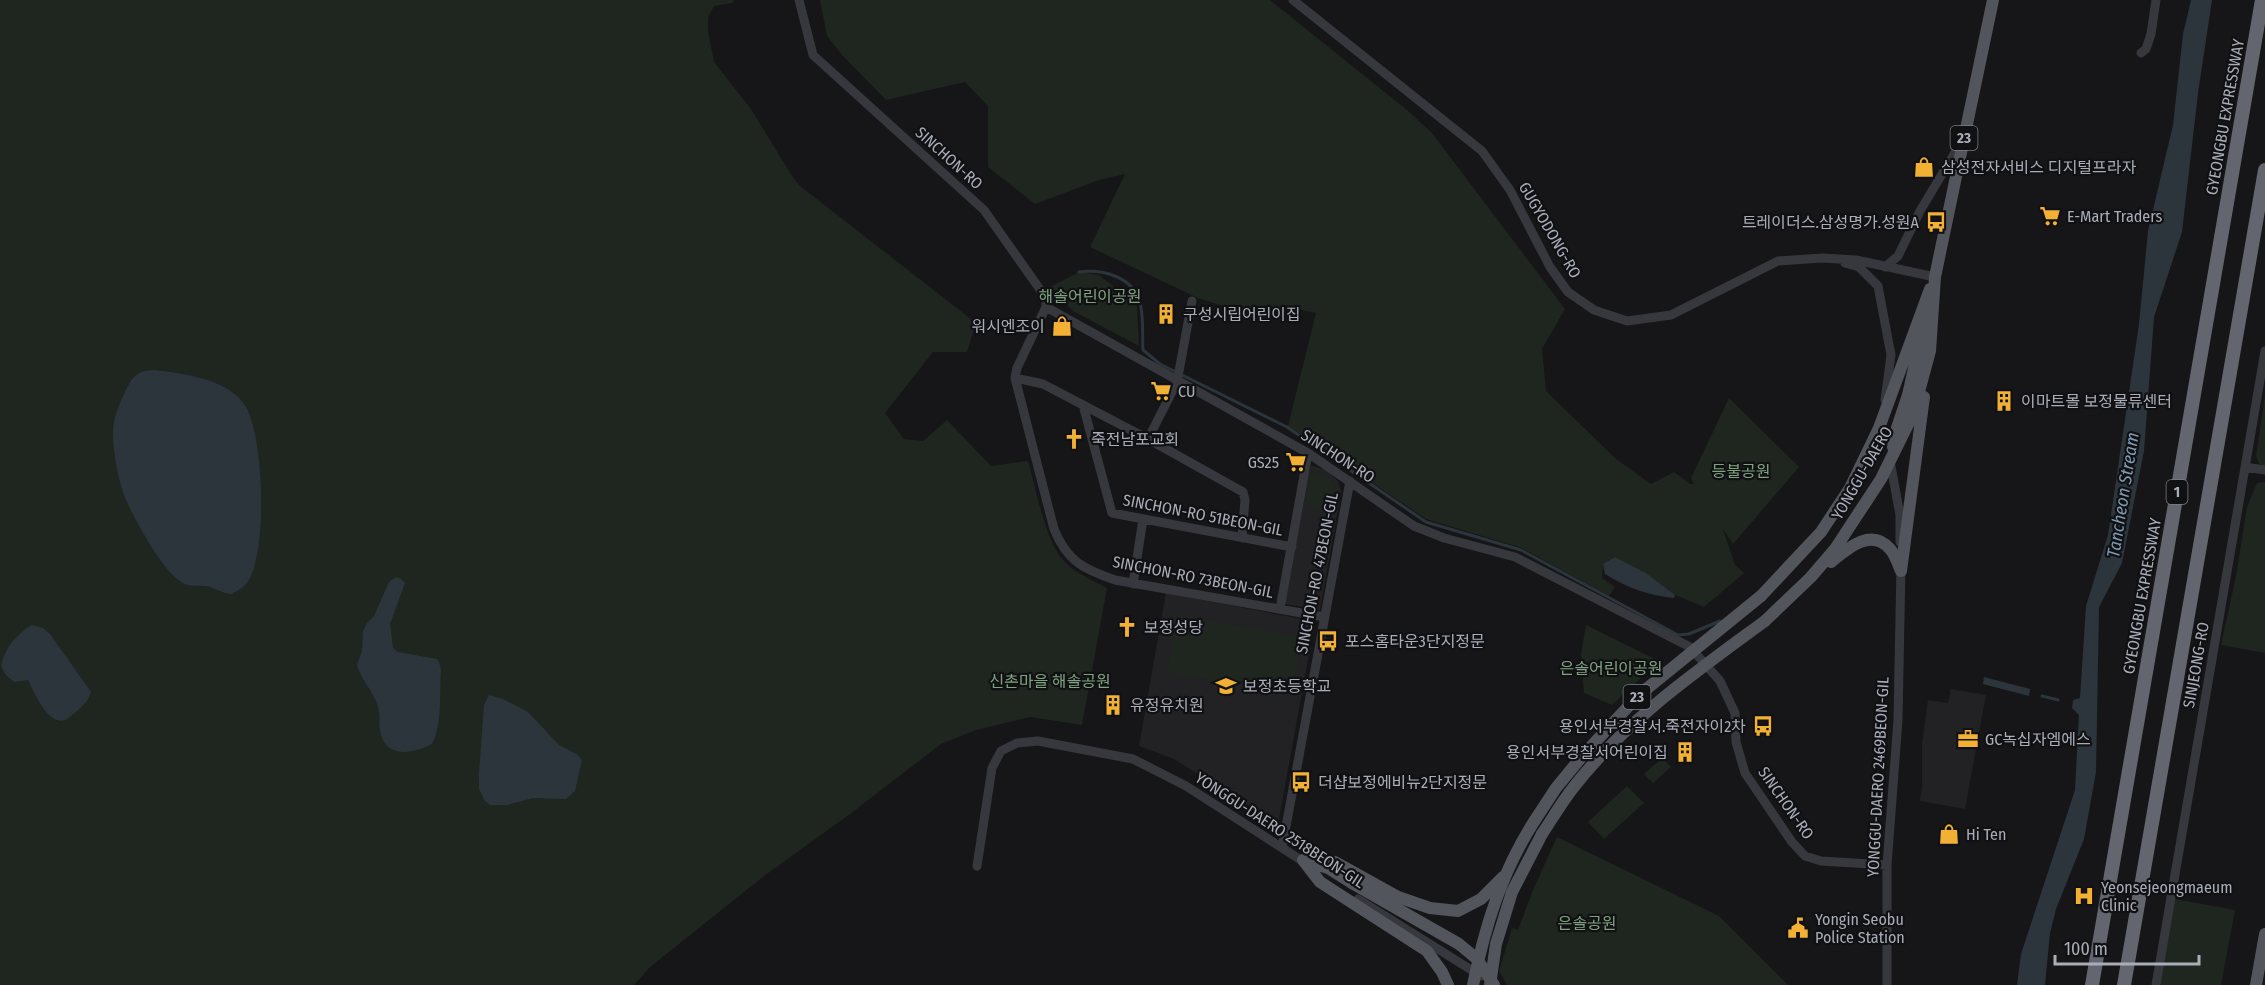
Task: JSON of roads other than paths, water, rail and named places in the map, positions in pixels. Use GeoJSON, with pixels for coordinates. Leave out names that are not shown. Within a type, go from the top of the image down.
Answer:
{"type":"FeatureCollection","features":[{"type":"Feature","properties":{"kind":"highway","name":"GYEONGBU EXPRESSWAY"},"geometry":{"type":"LineString","coordinates":[[2092,985],[2262,0]]}},
{"type":"Feature","properties":{"kind":"highway","name":"1"},"geometry":{"type":"LineString","coordinates":[[2124,985],[2265,170]]}},
{"type":"Feature","properties":{"kind":"main road","name":"YONGGU-DAERO"},"geometry":{"type":"LineString","coordinates":[[1502,923],[1522,869],[1572,788],[1608,748],[1657,703],[1765,621],[1811,577],[1849,529],[1890,461],[1913,414],[1930,351],[1935,277],[1993,0]]}},
{"type":"Feature","properties":{"kind":"main road","name":"YONGGU-DAERO"},"geometry":{"type":"LineString","coordinates":[[1510,862],[1556,788],[1639,695],[1761,596],[1821,532],[1850,488],[1884,413],[1935,277]]}},
{"type":"Feature","properties":{"kind":"main road"},"geometry":{"type":"LineString","coordinates":[[1890,461],[1935,277]]}},
{"type":"Feature","properties":{"kind":"main road"},"geometry":{"type":"LineString","coordinates":[[1890,461],[1888,448],[1890,429],[1913,334]]}},
{"type":"Feature","properties":{"kind":"main road"},"geometry":{"type":"LineString","coordinates":[[1901,571],[1930,351]]}},
{"type":"Feature","properties":{"kind":"main road"},"geometry":{"type":"LineString","coordinates":[[1811,577],[1857,541],[1876,539],[1890,549],[1901,571]]}},
{"type":"Feature","properties":{"kind":"main road"},"geometry":{"type":"LineString","coordinates":[[1303,860],[1335,862],[1398,897],[1430,908],[1458,911],[1480,899],[1503,877]]}},
{"type":"Feature","properties":{"kind":"main road"},"geometry":{"type":"LineString","coordinates":[[1303,860],[1328,868],[1459,944],[1477,959],[1491,984]]}},
{"type":"Feature","properties":{"kind":"main road"},"geometry":{"type":"LineString","coordinates":[[1303,860],[1320,882],[1427,951],[1448,985]]}},
{"type":"Feature","properties":{"kind":"main road"},"geometry":{"type":"LineString","coordinates":[[1502,923],[1494,927],[1492,921],[1509,874],[1510,862]]}},
{"type":"Feature","properties":{"kind":"main road","name":"23"},"geometry":{"type":"LineString","coordinates":[[1474,979],[1488,920],[1510,862]]}},
{"type":"Feature","properties":{"kind":"main road","name":"23"},"geometry":{"type":"LineString","coordinates":[[1491,984],[1502,923]]}},
{"type":"Feature","properties":{"kind":"main road"},"geometry":{"type":"LineString","coordinates":[[2256,985],[2265,934]]}},
{"type":"Feature","properties":{"kind":"street","name":"SINCHON-RO"},"geometry":{"type":"LineString","coordinates":[[799,0],[813,55],[984,210],[1046,298],[1046,308],[1308,453],[1414,526],[1444,538],[1515,557],[1690,647],[1720,681],[1735,713],[1736,742],[1745,773],[1792,842],[1805,856],[1821,861],[1887,865]]}},
{"type":"Feature","properties":{"kind":"street","name":"GUGYODONG-RO"},"geometry":{"type":"LineString","coordinates":[[1293,0],[1482,151],[1510,190],[1550,267],[1568,292],[1594,310],[1627,321],[1671,315],[1778,261],[1822,258],[1857,260],[1935,277]]}},
{"type":"Feature","properties":{"kind":"street"},"geometry":{"type":"LineString","coordinates":[[2141,53],[2146,50],[2151,34],[2156,0]]}},
{"type":"Feature","properties":{"kind":"street"},"geometry":{"type":"LineString","coordinates":[[1885,267],[1898,256],[1920,210],[1965,137]]}},
{"type":"Feature","properties":{"kind":"street"},"geometry":{"type":"LineString","coordinates":[[1822,258],[1859,267],[1878,286],[1891,355],[1884,413]]}},
{"type":"Feature","properties":{"kind":"street"},"geometry":{"type":"LineString","coordinates":[[1148,439],[1177,382],[1192,301]]}},
{"type":"Feature","properties":{"kind":"street"},"geometry":{"type":"LineString","coordinates":[[1046,308],[1017,368],[1015,378],[1043,384],[1243,492],[1245,500],[1242,538]]}},
{"type":"Feature","properties":{"kind":"street","name":"SINJEONG-RO"},"geometry":{"type":"LineString","coordinates":[[2156,985],[2265,351]]}},
{"type":"Feature","properties":{"kind":"street","name":"SINCHON-RO 73BEON-GIL"},"geometry":{"type":"LineString","coordinates":[[1015,378],[1054,530],[1061,546],[1075,562],[1092,572],[1133,584],[1324,617]]}},
{"type":"Feature","properties":{"kind":"street","name":"SINCHON-RO 51BEON-GIL"},"geometry":{"type":"LineString","coordinates":[[1083,405],[1112,513],[1292,547]]}},
{"type":"Feature","properties":{"kind":"street","name":"SINCHON-RO 51BEON-GIL"},"geometry":{"type":"LineString","coordinates":[[1280,609],[1308,453]]}},
{"type":"Feature","properties":{"kind":"street","name":"YONGGU-DAERO 2469BEON-GIL"},"geometry":{"type":"LineString","coordinates":[[1887,985],[1887,865],[1898,720],[1901,571],[1900,515],[1890,461]]}},
{"type":"Feature","properties":{"kind":"street"},"geometry":{"type":"LineString","coordinates":[[2245,467],[2265,471]]}},
{"type":"Feature","properties":{"kind":"street","name":"SINCHON-RO 47BEON-GIL"},"geometry":{"type":"LineString","coordinates":[[1282,848],[1350,481]]}},
{"type":"Feature","properties":{"kind":"street"},"geometry":{"type":"LineString","coordinates":[[1133,584],[1143,519]]}},
{"type":"Feature","properties":{"kind":"street","name":"YONGGU-DAERO 2518BEON-GIL"},"geometry":{"type":"LineString","coordinates":[[977,866],[992,768],[1001,751],[1017,743],[1038,741],[1133,759],[1186,786],[1303,860],[1328,881],[1474,979],[1491,984]]}},
{"type":"Feature","properties":{"kind":"water","name":"Tancheon Stream"},"geometry":{"type":"Polygon","coordinates":[[[2191,0],[2212,0],[2198,93],[2182,232],[2154,317],[2144,451],[2122,563],[2099,607],[2096,772],[2084,839],[2056,909],[2050,933],[2045,985],[2017,985],[2021,954],[2075,790],[2079,715],[2072,708],[2073,700],[2080,698],[2086,606],[2108,535],[2139,324],[2148,231],[2173,125],[2183,34],[2191,0]]]}},
{"type":"Feature","properties":{"kind":"water"},"geometry":{"type":"Polygon","coordinates":[[[155,370],[205,379],[218,384],[239,398],[246,407],[252,422],[260,469],[261,523],[254,568],[247,583],[232,594],[207,586],[193,586],[175,578],[151,546],[123,492],[114,449],[115,417],[133,378],[139,373],[155,370]]]}},
{"type":"Feature","properties":{"kind":"water"},"geometry":{"type":"Polygon","coordinates":[[[1615,557],[1646,573],[1675,595],[1674,598],[1638,590],[1605,574],[1603,564],[1615,557]]]}},
{"type":"Feature","properties":{"kind":"water"},"geometry":{"type":"Polygon","coordinates":[[[396,577],[405,583],[390,624],[393,648],[398,652],[437,659],[441,670],[438,727],[432,744],[417,750],[402,752],[389,748],[384,743],[380,732],[379,710],[357,665],[362,651],[363,631],[374,616],[389,582],[396,577]]]}},
{"type":"Feature","properties":{"kind":"water"},"geometry":{"type":"Polygon","coordinates":[[[32,625],[43,628],[50,634],[91,692],[84,705],[65,720],[53,718],[47,713],[28,680],[14,682],[1,666],[12,642],[32,625]]]}},
{"type":"Feature","properties":{"kind":"water"},"geometry":{"type":"Polygon","coordinates":[[[1984,677],[2030,689],[2029,696],[1983,684],[1984,677]]]}},
{"type":"Feature","properties":{"kind":"water"},"geometry":{"type":"Polygon","coordinates":[[[489,695],[503,699],[528,712],[559,745],[578,755],[582,760],[575,791],[566,799],[533,798],[507,805],[490,805],[485,801],[479,789],[479,773],[484,705],[489,695]]]}},
{"type":"Feature","properties":{"kind":"waterway"},"geometry":{"type":"LineString","coordinates":[[1079,272],[1107,273],[1131,286],[1141,308],[1143,350],[1160,364],[1287,427],[1426,522],[1521,550],[1678,635],[1689,634],[1720,621]]}},
{"type":"Feature","properties":{"kind":"waterway"},"geometry":{"type":"LineString","coordinates":[[2042,696],[2058,700]]}},
{"type":"Feature","properties":{"kind":"place","name":"삼성전자서비스 디지털프라자"},"geometry":{"type":"Point","coordinates":[1924,167]}},
{"type":"Feature","properties":{"kind":"place","name":"E-Mart Traders"},"geometry":{"type":"Point","coordinates":[2050,216]}},
{"type":"Feature","properties":{"kind":"place","name":"트레이더스.삼성명가.성원A"},"geometry":{"type":"Point","coordinates":[1936,222]}},
{"type":"Feature","properties":{"kind":"place","name":"구성시립어린이집"},"geometry":{"type":"Point","coordinates":[1166,314]}},
{"type":"Feature","properties":{"kind":"place","name":"워시엔조이"},"geometry":{"type":"Point","coordinates":[1062,326]}},
{"type":"Feature","properties":{"kind":"place","name":"CU"},"geometry":{"type":"Point","coordinates":[1161,391]}},
{"type":"Feature","properties":{"kind":"place","name":"이마트몰 보정물류센터"},"geometry":{"type":"Point","coordinates":[2004,401]}},
{"type":"Feature","properties":{"kind":"place","name":"죽전남포교회"},"geometry":{"type":"Point","coordinates":[1074,439]}},
{"type":"Feature","properties":{"kind":"place","name":"GS25"},"geometry":{"type":"Point","coordinates":[1296,462]}},
{"type":"Feature","properties":{"kind":"place","name":"보정성당"},"geometry":{"type":"Point","coordinates":[1127,627]}},
{"type":"Feature","properties":{"kind":"place","name":"포스홈타운3단지정문"},"geometry":{"type":"Point","coordinates":[1328,641]}},
{"type":"Feature","properties":{"kind":"place","name":"보정초등학교"},"geometry":{"type":"Point","coordinates":[1226,686]}},
{"type":"Feature","properties":{"kind":"place","name":"유정유치원"},"geometry":{"type":"Point","coordinates":[1113,705]}},
{"type":"Feature","properties":{"kind":"place","name":"용인서부경찰서.죽전자이2차"},"geometry":{"type":"Point","coordinates":[1763,726]}},
{"type":"Feature","properties":{"kind":"place","name":"GC녹십자엠에스"},"geometry":{"type":"Point","coordinates":[1968,739]}},
{"type":"Feature","properties":{"kind":"place","name":"용인서부경찰서어린이집"},"geometry":{"type":"Point","coordinates":[1685,752]}},
{"type":"Feature","properties":{"kind":"place","name":"더샵보정에비뉴2단지정문"},"geometry":{"type":"Point","coordinates":[1301,782]}},
{"type":"Feature","properties":{"kind":"place","name":"Hi Ten"},"geometry":{"type":"Point","coordinates":[1949,834]}},
{"type":"Feature","properties":{"kind":"place","name":"Yeonsejeongmaeum Clinic"},"geometry":{"type":"Point","coordinates":[2084,896]}},
{"type":"Feature","properties":{"kind":"place","name":"Yongin Seobu Police Station"},"geometry":{"type":"Point","coordinates":[1798,928]}},
{"type":"Feature","properties":{"kind":"park label","name":"해솔어린이공원"},"geometry":{"type":"Point","coordinates":[1090,296]}},
{"type":"Feature","properties":{"kind":"park label","name":"등불공원"},"geometry":{"type":"Point","coordinates":[1741,471]}},
{"type":"Feature","properties":{"kind":"park label","name":"은솔어린이공원"},"geometry":{"type":"Point","coordinates":[1611,668]}},
{"type":"Feature","properties":{"kind":"park label","name":"신촌마을 해솔공원"},"geometry":{"type":"Point","coordinates":[1050,681]}},
{"type":"Feature","properties":{"kind":"park label","name":"은솔공원"},"geometry":{"type":"Point","coordinates":[1587,923]}}]}
